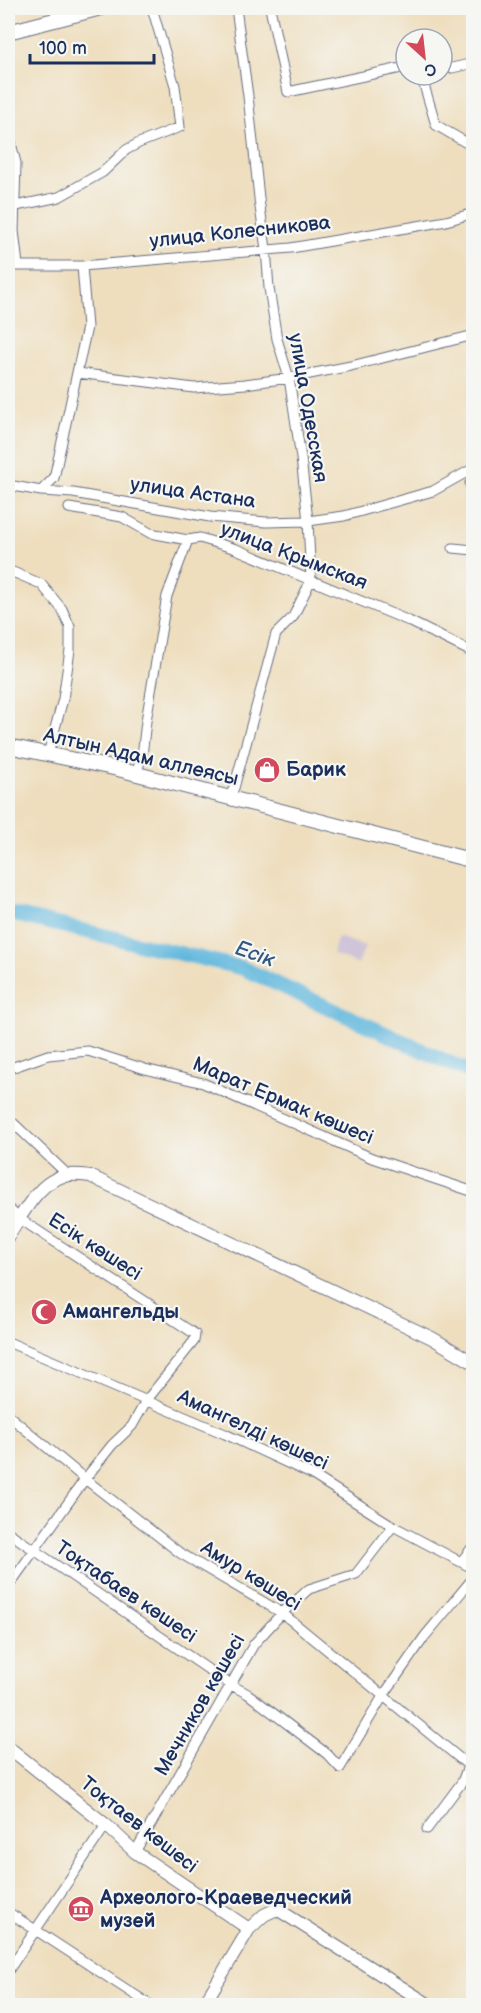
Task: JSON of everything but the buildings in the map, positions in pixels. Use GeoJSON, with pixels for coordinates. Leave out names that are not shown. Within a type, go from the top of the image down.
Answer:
{"type":"FeatureCollection","features":[{"type":"Feature","properties":{"kind":"main road"},"geometry":{"type":"LineString","coordinates":[[8,32],[101,8]]}},
{"type":"Feature","properties":{"kind":"main road","name":"Алтын Адам аллеясы"},"geometry":{"type":"LineString","coordinates":[[8,746],[136,774],[474,861]]}},
{"type":"Feature","properties":{"kind":"street"},"geometry":{"type":"LineString","coordinates":[[16,206],[59,197],[104,172],[126,150],[180,127],[175,86],[152,8]]}},
{"type":"Feature","properties":{"kind":"street","name":"улица Одесская"},"geometry":{"type":"LineString","coordinates":[[229,798],[234,788],[276,634],[293,617],[311,580],[302,458],[289,378],[277,339],[269,288],[236,8]]}},
{"type":"Feature","properties":{"kind":"street"},"geometry":{"type":"LineString","coordinates":[[270,8],[288,92],[394,70]]}},
{"type":"Feature","properties":{"kind":"street"},"geometry":{"type":"LineString","coordinates":[[454,68],[474,63]]}},
{"type":"Feature","properties":{"kind":"street"},"geometry":{"type":"LineString","coordinates":[[425,87],[436,125],[465,142],[474,140]]}},
{"type":"Feature","properties":{"kind":"street"},"geometry":{"type":"LineString","coordinates":[[8,131],[16,206],[14,231],[18,265]]}},
{"type":"Feature","properties":{"kind":"street","name":"улица Колесникова"},"geometry":{"type":"LineString","coordinates":[[8,266],[82,266],[291,248],[446,221],[474,213]]}},
{"type":"Feature","properties":{"kind":"street"},"geometry":{"type":"LineString","coordinates":[[41,491],[54,478],[87,327],[82,266]]}},
{"type":"Feature","properties":{"kind":"street"},"geometry":{"type":"LineString","coordinates":[[78,373],[194,388],[289,378],[351,366],[474,335]]}},
{"type":"Feature","properties":{"kind":"street","name":"улица Астана"},"geometry":{"type":"LineString","coordinates":[[8,485],[41,491],[73,493],[210,518],[266,522],[308,521],[344,516],[433,491],[474,468]]}},
{"type":"Feature","properties":{"kind":"street"},"geometry":{"type":"LineString","coordinates":[[474,482],[470,484],[474,498]]}},
{"type":"Feature","properties":{"kind":"street"},"geometry":{"type":"LineString","coordinates":[[69,508],[122,517],[150,533],[188,540]]}},
{"type":"Feature","properties":{"kind":"street","name":"улица Крымская"},"geometry":{"type":"LineString","coordinates":[[136,774],[142,756],[167,596],[188,540],[200,538],[236,549],[409,621],[474,653]]}},
{"type":"Feature","properties":{"kind":"street"},"geometry":{"type":"LineString","coordinates":[[453,548],[474,550]]}},
{"type":"Feature","properties":{"kind":"street"},"geometry":{"type":"LineString","coordinates":[[8,570],[42,584],[62,609],[70,627],[70,650],[63,699],[48,754]]}},
{"type":"Feature","properties":{"kind":"street","name":"Марат Ермак көшесі"},"geometry":{"type":"LineString","coordinates":[[8,1069],[48,1055],[88,1051],[145,1069],[203,1083],[372,1158],[474,1192]]}},
{"type":"Feature","properties":{"kind":"street"},"geometry":{"type":"LineString","coordinates":[[8,1118],[68,1175]]}},
{"type":"Feature","properties":{"kind":"street"},"geometry":{"type":"LineString","coordinates":[[8,1236],[38,1193],[50,1182],[68,1175],[90,1176],[432,1338],[474,1364]]}},
{"type":"Feature","properties":{"kind":"street","name":"Есік көшесі"},"geometry":{"type":"LineString","coordinates":[[8,1208],[20,1219],[195,1334],[194,1341],[146,1401]]}},
{"type":"Feature","properties":{"kind":"street","name":"Амангелді көшесі"},"geometry":{"type":"LineString","coordinates":[[8,1342],[311,1474],[393,1526],[474,1569]]}},
{"type":"Feature","properties":{"kind":"street"},"geometry":{"type":"LineString","coordinates":[[8,1587],[85,1479],[112,1445],[132,1426],[146,1401]]}},
{"type":"Feature","properties":{"kind":"street","name":"Амур көшесі"},"geometry":{"type":"LineString","coordinates":[[8,1415],[180,1553],[282,1613],[472,1765]]}},
{"type":"Feature","properties":{"kind":"street","name":"Мечников көшесі"},"geometry":{"type":"LineString","coordinates":[[135,1852],[254,1644],[282,1613],[309,1589],[356,1574],[393,1526]]}},
{"type":"Feature","properties":{"kind":"street","name":"Тоқтабаев көшесі"},"geometry":{"type":"LineString","coordinates":[[8,1532],[231,1685],[248,1694],[318,1747],[340,1768],[383,1696]]}},
{"type":"Feature","properties":{"kind":"street"},"geometry":{"type":"LineString","coordinates":[[461,1562],[474,1545]]}},
{"type":"Feature","properties":{"kind":"street"},"geometry":{"type":"LineString","coordinates":[[383,1696],[425,1636],[474,1577]]}},
{"type":"Feature","properties":{"kind":"street","name":"Тоқтаев көшесі"},"geometry":{"type":"LineString","coordinates":[[8,1747],[106,1825],[135,1852],[249,1929]]}},
{"type":"Feature","properties":{"kind":"street"},"geometry":{"type":"LineString","coordinates":[[427,1829],[472,1765]]}},
{"type":"Feature","properties":{"kind":"street"},"geometry":{"type":"LineString","coordinates":[[8,1971],[106,1825]]}},
{"type":"Feature","properties":{"kind":"street"},"geometry":{"type":"LineString","coordinates":[[203,2006],[249,1929],[264,1915],[277,1909],[431,2006]]}},
{"type":"Feature","properties":{"kind":"street"},"geometry":{"type":"LineString","coordinates":[[8,1912],[152,2006]]}},
{"type":"Feature","properties":{"kind":"shaded area"},"geometry":{"type":"Polygon","coordinates":[[[338,937],[365,946],[358,964],[332,954],[338,937]]]}},
{"type":"Feature","properties":{"kind":"waterway","name":"Есік"},"geometry":{"type":"LineString","coordinates":[[8,913],[242,968],[474,1074]]}},
{"type":"Feature","properties":{"kind":"place","name":"Барик"},"geometry":{"type":"Point","coordinates":[267,770]}},
{"type":"Feature","properties":{"kind":"place","name":"Амангельды"},"geometry":{"type":"Point","coordinates":[44,1312]}},
{"type":"Feature","properties":{"kind":"place","name":"Археолого-Краеведческий музей"},"geometry":{"type":"Point","coordinates":[81,1909]}}]}
